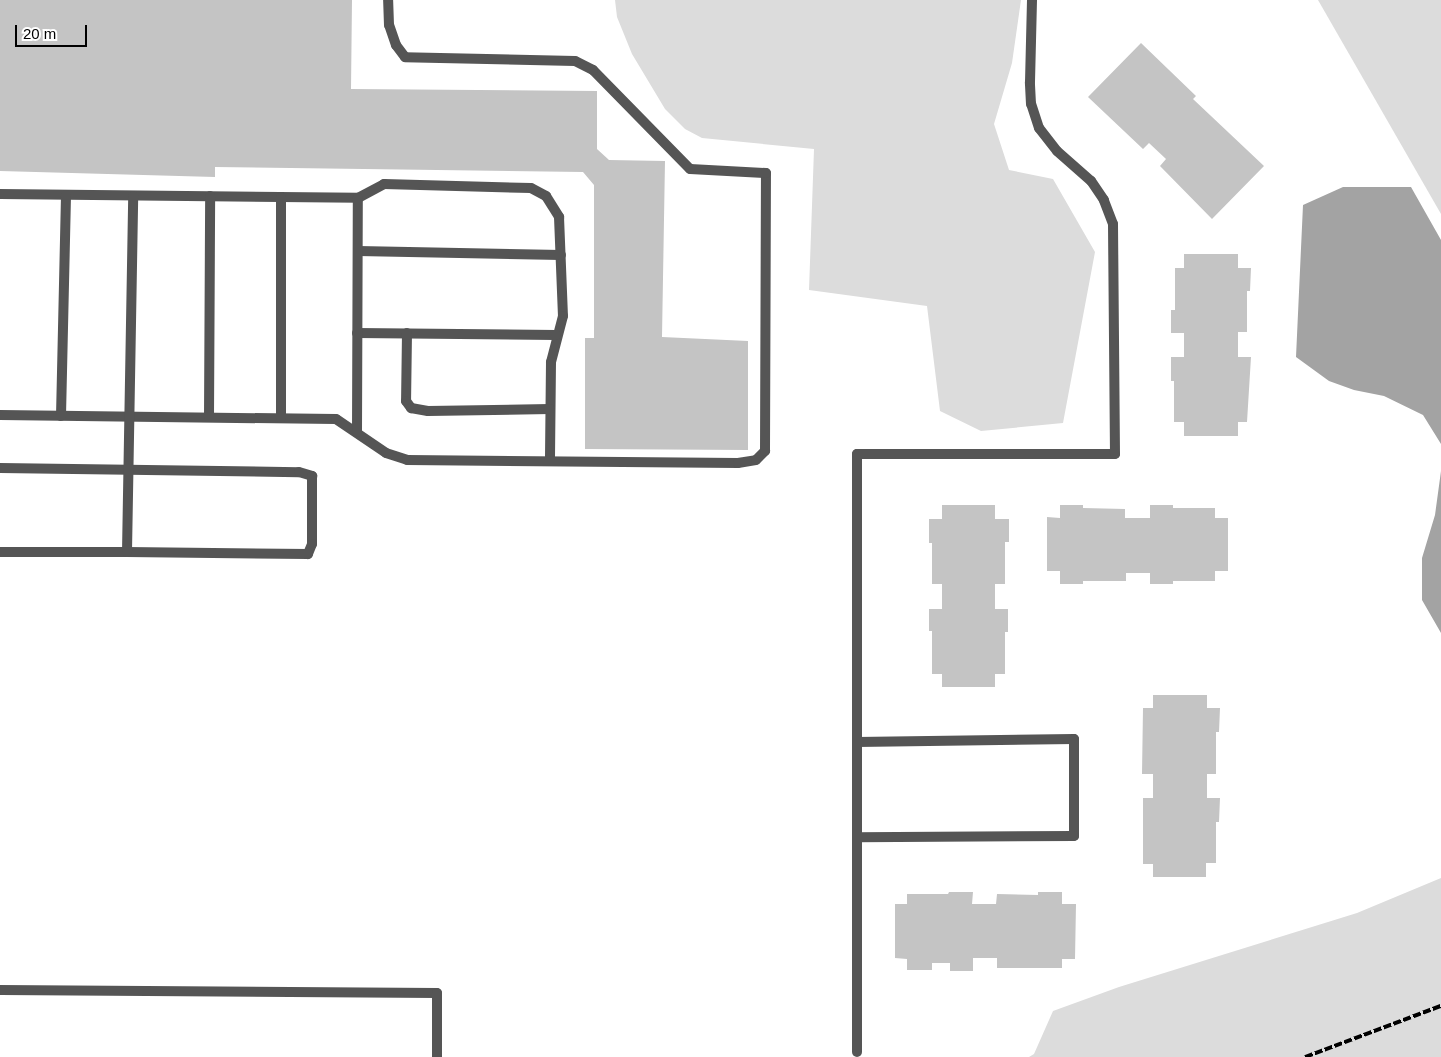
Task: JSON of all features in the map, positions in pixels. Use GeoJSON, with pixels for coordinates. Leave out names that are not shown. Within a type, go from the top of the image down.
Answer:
{"type":"FeatureCollection","features":[{"type":"Feature","properties":{"kind":"lane"},"geometry":{"type":"LineString","coordinates":[[0,415],[336,419],[386,453],[407,460],[738,463],[756,460],[765,451],[766,173],[690,169],[593,70],[575,61],[405,57],[396,45],[389,25],[388,0]]}},
{"type":"Feature","properties":{"kind":"lane"},"geometry":{"type":"LineString","coordinates":[[857,1052],[856,454],[1115,454],[1113,224],[1104,200],[1091,181],[1057,151],[1039,128],[1031,104],[1032,0]]}},
{"type":"Feature","properties":{"kind":"lane"},"geometry":{"type":"LineString","coordinates":[[0,194],[358,198],[384,184],[531,188],[546,196],[559,217],[563,316],[556,335],[551,362],[550,461]]}},
{"type":"Feature","properties":{"kind":"lane"},"geometry":{"type":"LineString","coordinates":[[61,416],[66,195]]}},
{"type":"Feature","properties":{"kind":"lane"},"geometry":{"type":"LineString","coordinates":[[127,552],[133,196]]}},
{"type":"Feature","properties":{"kind":"lane"},"geometry":{"type":"LineString","coordinates":[[209,418],[210,196]]}},
{"type":"Feature","properties":{"kind":"lane"},"geometry":{"type":"LineString","coordinates":[[280,418],[281,197]]}},
{"type":"Feature","properties":{"kind":"lane"},"geometry":{"type":"LineString","coordinates":[[357,432],[358,198]]}},
{"type":"Feature","properties":{"kind":"lane"},"geometry":{"type":"LineString","coordinates":[[358,251],[561,255]]}},
{"type":"Feature","properties":{"kind":"lane"},"geometry":{"type":"LineString","coordinates":[[357,333],[556,335]]}},
{"type":"Feature","properties":{"kind":"lane"},"geometry":{"type":"LineString","coordinates":[[407,333],[406,400],[412,408],[428,411],[550,409]]}},
{"type":"Feature","properties":{"kind":"lane"},"geometry":{"type":"LineString","coordinates":[[0,468],[299,472],[312,476],[312,544],[308,554],[0,552]]}},
{"type":"Feature","properties":{"kind":"lane"},"geometry":{"type":"LineString","coordinates":[[856,742],[1074,739],[1074,836],[857,837]]}},
{"type":"Feature","properties":{"kind":"lane"},"geometry":{"type":"LineString","coordinates":[[0,990],[438,993],[437,1057]]}},
{"type":"Feature","properties":{"kind":"shaded area"},"geometry":{"type":"Polygon","coordinates":[[[615,0],[1021,0],[1012,63],[994,124],[1009,170],[1053,179],[1095,252],[1063,423],[981,431],[940,411],[927,306],[809,290],[814,149],[702,138],[685,129],[665,109],[632,54],[617,17],[615,0]]]}},
{"type":"Feature","properties":{"kind":"shaded area"},"geometry":{"type":"Polygon","coordinates":[[[1318,0],[1441,0],[1441,214],[1318,0]]]}},
{"type":"Feature","properties":{"kind":"shaded area"},"geometry":{"type":"Polygon","coordinates":[[[1343,187],[1411,187],[1441,240],[1441,444],[1423,415],[1384,396],[1354,390],[1329,381],[1296,357],[1303,205],[1343,187]]]}},
{"type":"Feature","properties":{"kind":"shaded area"},"geometry":{"type":"Polygon","coordinates":[[[1441,471],[1441,633],[1422,600],[1422,558],[1435,515],[1441,471]]]}},
{"type":"Feature","properties":{"kind":"shaded area"},"geometry":{"type":"Polygon","coordinates":[[[1441,878],[1441,1057],[1029,1057],[1034,1054],[1053,1011],[1119,987],[1357,913],[1441,878]]]}},
{"type":"Feature","properties":{"kind":"building"},"geometry":{"type":"Polygon","coordinates":[[[0,0],[352,0],[351,89],[597,91],[597,149],[609,160],[665,161],[662,337],[748,341],[748,450],[585,449],[585,338],[594,338],[594,185],[583,172],[215,167],[215,177],[0,171],[0,0]]]}},
{"type":"Feature","properties":{"kind":"building"},"geometry":{"type":"Polygon","coordinates":[[[1141,43],[1196,96],[1193,99],[1264,166],[1212,219],[1160,166],[1166,159],[1149,143],[1143,149],[1088,97],[1141,43]]]}},
{"type":"Feature","properties":{"kind":"building"},"geometry":{"type":"Polygon","coordinates":[[[1184,254],[1238,254],[1238,268],[1251,268],[1250,291],[1247,291],[1247,332],[1238,332],[1238,357],[1251,357],[1247,422],[1238,422],[1238,436],[1184,436],[1184,422],[1174,422],[1174,381],[1171,381],[1171,357],[1184,357],[1184,333],[1171,333],[1171,310],[1175,310],[1175,268],[1184,268],[1184,254]]]}},
{"type":"Feature","properties":{"kind":"building"},"geometry":{"type":"Polygon","coordinates":[[[942,505],[995,505],[995,519],[1009,519],[1009,542],[1005,542],[1005,584],[995,584],[995,609],[1008,609],[1008,632],[1005,632],[1005,674],[995,674],[995,687],[942,687],[942,674],[932,674],[932,631],[929,631],[929,609],[942,609],[942,584],[932,584],[932,543],[929,543],[929,519],[942,519],[942,505]]]}},
{"type":"Feature","properties":{"kind":"building"},"geometry":{"type":"Polygon","coordinates":[[[1060,505],[1083,505],[1083,508],[1125,509],[1125,518],[1150,518],[1150,505],[1173,505],[1173,508],[1215,508],[1215,518],[1228,518],[1228,571],[1215,571],[1215,581],[1173,581],[1173,584],[1150,584],[1150,573],[1126,573],[1126,581],[1083,581],[1083,584],[1060,584],[1060,571],[1047,571],[1047,517],[1060,518],[1060,505]]]}},
{"type":"Feature","properties":{"kind":"building"},"geometry":{"type":"Polygon","coordinates":[[[1153,695],[1207,695],[1207,708],[1220,708],[1219,732],[1216,732],[1216,774],[1207,774],[1207,798],[1220,798],[1219,822],[1216,822],[1216,863],[1206,863],[1206,877],[1153,877],[1153,864],[1143,864],[1143,798],[1153,798],[1153,774],[1142,774],[1143,708],[1153,708],[1153,695]]]}},
{"type":"Feature","properties":{"kind":"building"},"geometry":{"type":"Polygon","coordinates":[[[949,892],[973,892],[972,904],[996,904],[997,894],[1038,895],[1038,892],[1062,892],[1062,904],[1076,904],[1075,959],[1062,959],[1062,968],[997,968],[997,958],[973,958],[973,971],[950,971],[950,963],[932,963],[932,970],[907,970],[907,959],[895,958],[895,904],[907,904],[907,894],[948,894],[949,892]]]}},
{"type":"Feature","properties":{"kind":"railway"},"geometry":{"type":"LineString","coordinates":[[1305,1057],[1441,1006]]}}]}
